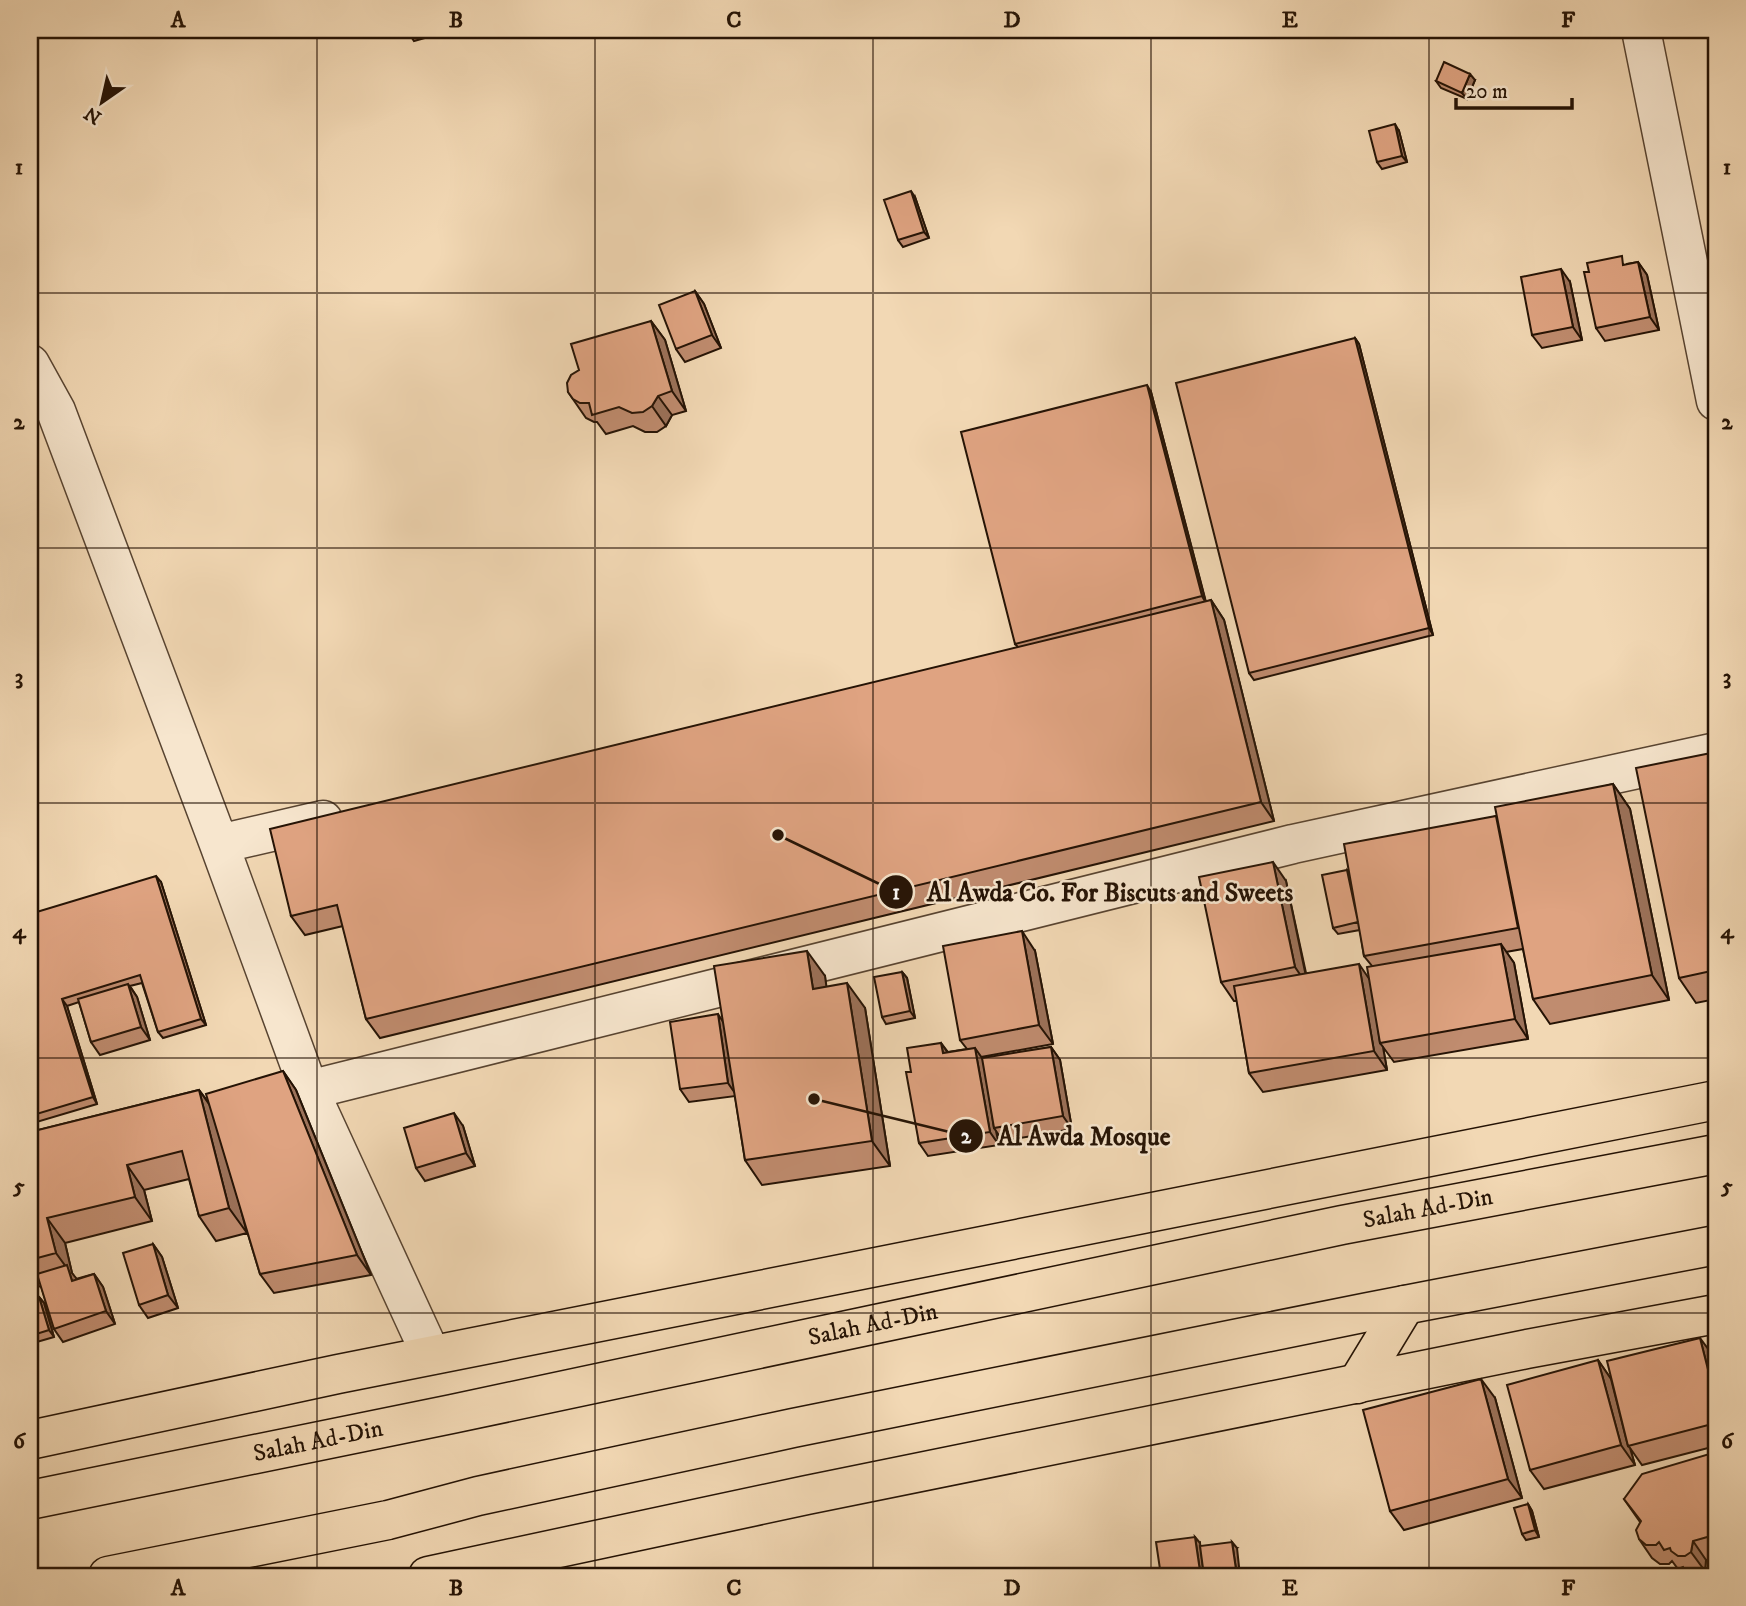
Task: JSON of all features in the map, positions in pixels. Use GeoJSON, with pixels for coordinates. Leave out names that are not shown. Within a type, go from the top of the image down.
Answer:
{"type":"FeatureCollection","features":[{"type":"Feature","properties":{"kind":"main road"},"geometry":{"type":"LineString","coordinates":[[30,1440],[431,1355],[1716,1100]]}},
{"type":"Feature","properties":{"kind":"main road","name":"Salah Ad-Din"},"geometry":{"type":"LineString","coordinates":[[30,1500],[479,1409],[1342,1225],[1716,1154]]}},
{"type":"Feature","properties":{"kind":"main road"},"geometry":{"type":"LineString","coordinates":[[108,1576],[388,1520],[478,1496],[793,1428],[1405,1304],[1716,1245]]}},
{"type":"Feature","properties":{"kind":"main road"},"geometry":{"type":"LineString","coordinates":[[1357,1384],[1405,1304]]}},
{"type":"Feature","properties":{"kind":"main road"},"geometry":{"type":"LineString","coordinates":[[428,1576],[517,1568],[807,1495],[1527,1349],[1716,1314]]}},
{"type":"Feature","properties":{"kind":"street"},"geometry":{"type":"LineString","coordinates":[[1641,30],[1716,401]]}},
{"type":"Feature","properties":{"kind":"street"},"geometry":{"type":"LineString","coordinates":[[30,364],[56,411],[309,1090],[431,1355]]}},
{"type":"Feature","properties":{"kind":"street"},"geometry":{"type":"LineString","coordinates":[[309,1090],[1293,844],[1716,752]]}},
{"type":"Feature","properties":{"kind":"street"},"geometry":{"type":"LineString","coordinates":[[219,844],[355,813]]}},
{"type":"Feature","properties":{"kind":"building"},"geometry":{"type":"Polygon","coordinates":[[[408,30],[426,30],[410,35],[408,30]]]}},
{"type":"Feature","properties":{"kind":"building"},"geometry":{"type":"Polygon","coordinates":[[[1444,62],[1470,74],[1462,93],[1436,81],[1444,62]]]}},
{"type":"Feature","properties":{"kind":"building"},"geometry":{"type":"Polygon","coordinates":[[[1395,124],[1402,156],[1377,162],[1369,131],[1395,124]]]}},
{"type":"Feature","properties":{"kind":"building"},"geometry":{"type":"Polygon","coordinates":[[[1716,173],[1716,205],[1709,175],[1716,173]]]}},
{"type":"Feature","properties":{"kind":"building"},"geometry":{"type":"Polygon","coordinates":[[[911,191],[924,232],[898,240],[884,200],[911,191]]]}},
{"type":"Feature","properties":{"kind":"building"},"geometry":{"type":"Polygon","coordinates":[[[1622,256],[1623,265],[1638,262],[1650,317],[1596,328],[1584,272],[1589,272],[1587,263],[1622,256]]]}},
{"type":"Feature","properties":{"kind":"building"},"geometry":{"type":"Polygon","coordinates":[[[1561,269],[1573,327],[1532,335],[1521,277],[1561,269]]]}},
{"type":"Feature","properties":{"kind":"building"},"geometry":{"type":"Polygon","coordinates":[[[695,291],[712,335],[676,349],[659,305],[695,291]]]}},
{"type":"Feature","properties":{"kind":"building"},"geometry":{"type":"Polygon","coordinates":[[[651,321],[672,391],[658,396],[652,406],[643,412],[632,413],[619,407],[592,415],[589,403],[580,403],[568,392],[567,383],[571,375],[579,370],[571,344],[651,321]]]}},
{"type":"Feature","properties":{"kind":"building"},"geometry":{"type":"Polygon","coordinates":[[[1355,338],[1429,628],[1249,673],[1176,383],[1355,338]]]}},
{"type":"Feature","properties":{"kind":"building"},"geometry":{"type":"Polygon","coordinates":[[[1147,385],[1202,596],[1015,644],[961,432],[1147,385]]]}},
{"type":"Feature","properties":{"kind":"building"},"geometry":{"type":"Polygon","coordinates":[[[1211,600],[1261,802],[366,1019],[337,905],[291,916],[270,829],[1211,600]]]}},
{"type":"Feature","properties":{"kind":"building"},"geometry":{"type":"Polygon","coordinates":[[[1716,752],[1716,970],[1679,978],[1636,768],[1716,752]]]}},
{"type":"Feature","properties":{"kind":"building"},"geometry":{"type":"Polygon","coordinates":[[[1613,784],[1652,975],[1533,999],[1495,807],[1613,784]]]}},
{"type":"Feature","properties":{"kind":"building"},"geometry":{"type":"Polygon","coordinates":[[[1496,816],[1518,928],[1364,956],[1344,844],[1496,816]]]}},
{"type":"Feature","properties":{"kind":"building"},"geometry":{"type":"Polygon","coordinates":[[[1273,862],[1295,967],[1221,982],[1199,877],[1273,862]]]}},
{"type":"Feature","properties":{"kind":"building"},"geometry":{"type":"Polygon","coordinates":[[[1347,870],[1358,922],[1333,928],[1322,875],[1347,870]]]}},
{"type":"Feature","properties":{"kind":"building"},"geometry":{"type":"Polygon","coordinates":[[[156,876],[201,1019],[158,1032],[140,975],[62,999],[93,1097],[30,1116],[30,914],[156,876]]]}},
{"type":"Feature","properties":{"kind":"building"},"geometry":{"type":"Polygon","coordinates":[[[1022,931],[1039,1025],[960,1040],[943,946],[1022,931]]]}},
{"type":"Feature","properties":{"kind":"building"},"geometry":{"type":"Polygon","coordinates":[[[1501,944],[1515,1019],[1380,1043],[1367,967],[1501,944]]]}},
{"type":"Feature","properties":{"kind":"building"},"geometry":{"type":"Polygon","coordinates":[[[807,951],[813,989],[847,983],[872,1141],[745,1160],[714,966],[807,951]]]}},
{"type":"Feature","properties":{"kind":"building"},"geometry":{"type":"Polygon","coordinates":[[[1359,964],[1374,1051],[1249,1073],[1234,986],[1359,964]]]}},
{"type":"Feature","properties":{"kind":"building"},"geometry":{"type":"Polygon","coordinates":[[[902,972],[910,1011],[882,1017],[874,977],[902,972]]]}},
{"type":"Feature","properties":{"kind":"building"},"geometry":{"type":"Polygon","coordinates":[[[128,984],[141,1027],[91,1042],[78,999],[128,984]]]}},
{"type":"Feature","properties":{"kind":"building"},"geometry":{"type":"Polygon","coordinates":[[[718,1014],[728,1083],[680,1089],[670,1022],[718,1014]]]}},
{"type":"Feature","properties":{"kind":"building"},"geometry":{"type":"Polygon","coordinates":[[[941,1043],[943,1053],[975,1048],[990,1132],[919,1143],[906,1072],[911,1072],[907,1048],[941,1043]]]}},
{"type":"Feature","properties":{"kind":"building"},"geometry":{"type":"Polygon","coordinates":[[[1051,1047],[1063,1116],[994,1128],[982,1058],[1051,1047]]]}},
{"type":"Feature","properties":{"kind":"building"},"geometry":{"type":"Polygon","coordinates":[[[283,1071],[357,1255],[260,1274],[206,1094],[283,1071]]]}},
{"type":"Feature","properties":{"kind":"building"},"geometry":{"type":"Polygon","coordinates":[[[199,1090],[229,1208],[199,1216],[182,1151],[127,1165],[135,1197],[47,1218],[56,1253],[30,1260],[30,1132],[199,1090]]]}},
{"type":"Feature","properties":{"kind":"building"},"geometry":{"type":"Polygon","coordinates":[[[454,1113],[466,1153],[416,1168],[404,1128],[454,1113]]]}},
{"type":"Feature","properties":{"kind":"building"},"geometry":{"type":"Polygon","coordinates":[[[153,1244],[168,1295],[139,1305],[123,1253],[153,1244]]]}},
{"type":"Feature","properties":{"kind":"building"},"geometry":{"type":"Polygon","coordinates":[[[67,1265],[72,1281],[94,1274],[106,1311],[54,1329],[37,1274],[67,1265]]]}},
{"type":"Feature","properties":{"kind":"building"},"geometry":{"type":"Polygon","coordinates":[[[39,1297],[49,1330],[30,1336],[30,1299],[39,1297]]]}},
{"type":"Feature","properties":{"kind":"building"},"geometry":{"type":"Polygon","coordinates":[[[1700,1338],[1716,1401],[1716,1423],[1628,1446],[1607,1361],[1700,1338]]]}},
{"type":"Feature","properties":{"kind":"building"},"geometry":{"type":"Polygon","coordinates":[[[1598,1360],[1621,1445],[1530,1470],[1507,1385],[1598,1360]]]}},
{"type":"Feature","properties":{"kind":"building"},"geometry":{"type":"Polygon","coordinates":[[[1481,1379],[1508,1479],[1390,1511],[1363,1410],[1481,1379]]]}},
{"type":"Feature","properties":{"kind":"building"},"geometry":{"type":"Polygon","coordinates":[[[1716,1452],[1716,1543],[1711,1536],[1693,1541],[1691,1552],[1685,1556],[1678,1556],[1670,1548],[1664,1550],[1659,1542],[1656,1545],[1646,1545],[1639,1539],[1636,1530],[1641,1521],[1624,1499],[1642,1474],[1716,1452]]]}},
{"type":"Feature","properties":{"kind":"building"},"geometry":{"type":"Polygon","coordinates":[[[1528,1504],[1535,1530],[1522,1534],[1514,1508],[1528,1504]]]}},
{"type":"Feature","properties":{"kind":"building"},"geometry":{"type":"Polygon","coordinates":[[[1195,1537],[1200,1571],[1161,1576],[1156,1542],[1195,1537]]]}},
{"type":"Feature","properties":{"kind":"building"},"geometry":{"type":"Polygon","coordinates":[[[1232,1542],[1237,1576],[1204,1576],[1200,1546],[1232,1542]]]}},
{"type":"Feature","properties":{"kind":"place","name":"Al Awda Co. For Biscuts and Sweets"},"geometry":{"type":"Point","coordinates":[778,835]}},
{"type":"Feature","properties":{"kind":"place","name":"Al Awda Mosque"},"geometry":{"type":"Point","coordinates":[814,1099]}}]}
